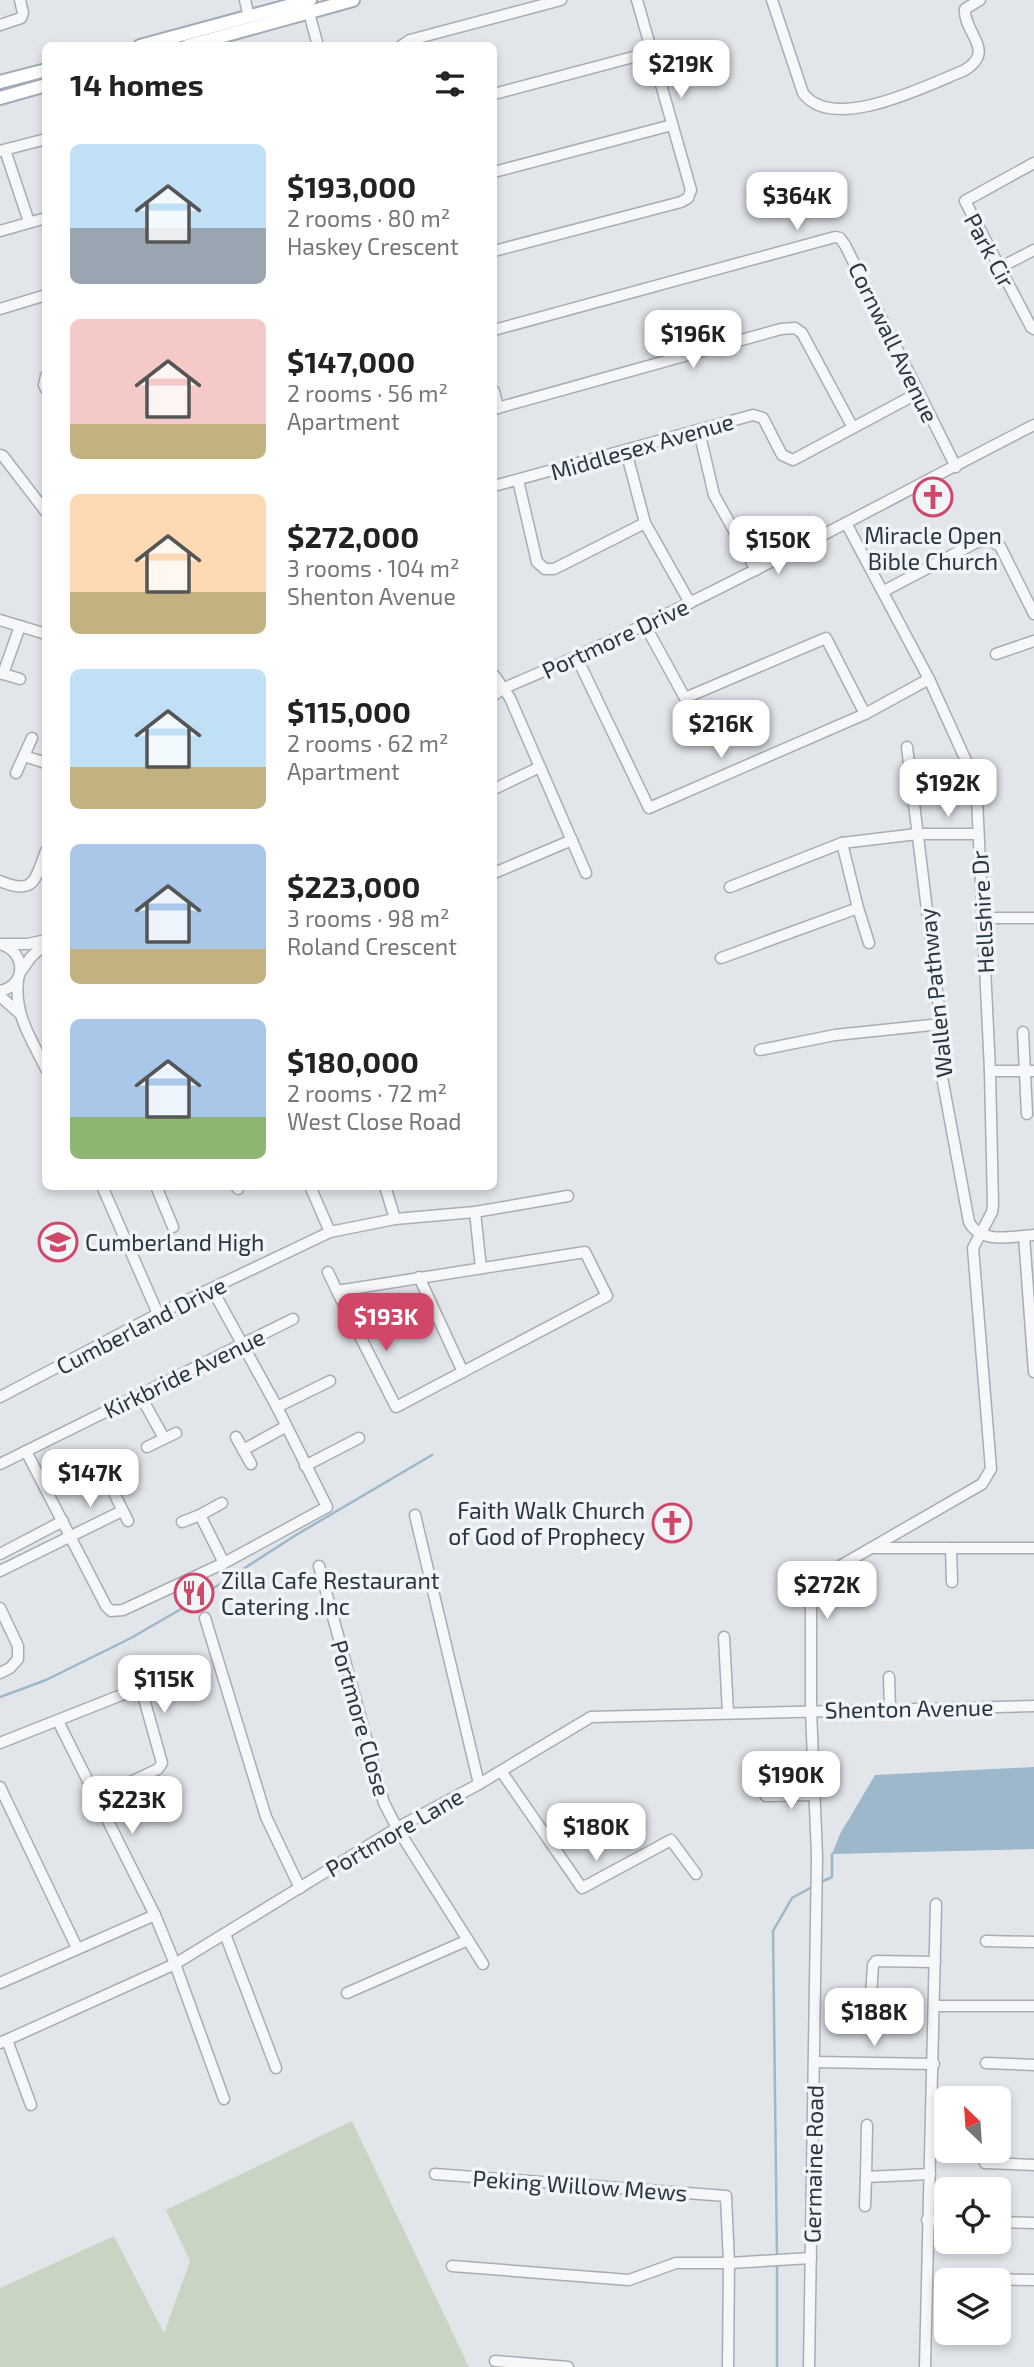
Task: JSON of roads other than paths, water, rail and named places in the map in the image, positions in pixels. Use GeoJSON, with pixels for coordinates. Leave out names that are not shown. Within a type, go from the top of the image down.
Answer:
{"type":"FeatureCollection","features":[{"type":"Feature","properties":{"kind":"main road"},"geometry":{"type":"LineString","coordinates":[[155,42],[308,4],[353,0]]}},
{"type":"Feature","properties":{"kind":"main road"},"geometry":{"type":"LineString","coordinates":[[199,42],[308,4]]}},
{"type":"Feature","properties":{"kind":"main road"},"geometry":{"type":"LineString","coordinates":[[0,82],[42,71]]}},
{"type":"Feature","properties":{"kind":"main road"},"geometry":{"type":"LineString","coordinates":[[0,96],[42,86]]}},
{"type":"Feature","properties":{"kind":"street"},"geometry":{"type":"LineString","coordinates":[[0,25],[21,18],[23,10],[20,0]]}},
{"type":"Feature","properties":{"kind":"street"},"geometry":{"type":"LineString","coordinates":[[245,0],[249,17]]}},
{"type":"Feature","properties":{"kind":"street"},"geometry":{"type":"LineString","coordinates":[[407,42],[561,0]]}},
{"type":"Feature","properties":{"kind":"street"},"geometry":{"type":"LineString","coordinates":[[497,250],[688,198],[691,190],[637,0]]}},
{"type":"Feature","properties":{"kind":"street"},"geometry":{"type":"LineString","coordinates":[[772,0],[803,93],[809,102],[829,109],[878,104],[974,65],[979,57],[979,47],[964,15],[968,4],[980,0]]}},
{"type":"Feature","properties":{"kind":"street"},"geometry":{"type":"LineString","coordinates":[[308,4],[317,42]]}},
{"type":"Feature","properties":{"kind":"street"},"geometry":{"type":"LineString","coordinates":[[497,93],[652,52]]}},
{"type":"Feature","properties":{"kind":"street"},"geometry":{"type":"LineString","coordinates":[[497,171],[672,125]]}},
{"type":"Feature","properties":{"kind":"street"},"geometry":{"type":"LineString","coordinates":[[29,222],[3,150],[42,140]]}},
{"type":"Feature","properties":{"kind":"street","name":"Park Cir"},"geometry":{"type":"LineString","coordinates":[[1034,163],[965,201],[1034,329]]}},
{"type":"Feature","properties":{"kind":"street"},"geometry":{"type":"LineString","coordinates":[[0,231],[42,219]]}},
{"type":"Feature","properties":{"kind":"street","name":"Cornwall Avenue"},"geometry":{"type":"LineString","coordinates":[[497,329],[835,237],[840,238],[956,467]]}},
{"type":"Feature","properties":{"kind":"street"},"geometry":{"type":"LineString","coordinates":[[999,268],[1034,250]]}},
{"type":"Feature","properties":{"kind":"street"},"geometry":{"type":"LineString","coordinates":[[0,309],[42,296]]}},
{"type":"Feature","properties":{"kind":"street"},"geometry":{"type":"LineString","coordinates":[[497,408],[781,329],[795,328],[802,333],[852,426]]}},
{"type":"Feature","properties":{"kind":"street","name":"Middlesex Avenue"},"geometry":{"type":"LineString","coordinates":[[497,485],[759,415],[782,455],[793,460],[918,393]]}},
{"type":"Feature","properties":{"kind":"street","name":"Portmore Drive"},"geometry":{"type":"LineString","coordinates":[[497,693],[578,658],[690,603],[1034,425]]}},
{"type":"Feature","properties":{"kind":"street"},"geometry":{"type":"LineString","coordinates":[[699,431],[714,495],[756,570]]}},
{"type":"Feature","properties":{"kind":"street"},"geometry":{"type":"LineString","coordinates":[[625,451],[645,523],[690,603]]}},
{"type":"Feature","properties":{"kind":"street"},"geometry":{"type":"LineString","coordinates":[[0,455],[42,507]]}},
{"type":"Feature","properties":{"kind":"street"},"geometry":{"type":"LineString","coordinates":[[518,480],[537,562],[545,569],[554,569],[645,523]]}},
{"type":"Feature","properties":{"kind":"street","name":"Hellshire Dr"},"geometry":{"type":"LineString","coordinates":[[846,523],[929,679],[972,776],[977,799],[990,1070],[993,1205],[980,1234]]}},
{"type":"Feature","properties":{"kind":"street"},"geometry":{"type":"LineString","coordinates":[[884,591],[977,542],[989,540],[1000,546],[1034,614]]}},
{"type":"Feature","properties":{"kind":"street"},"geometry":{"type":"LineString","coordinates":[[0,620],[42,633]]}},
{"type":"Feature","properties":{"kind":"street"},"geometry":{"type":"LineString","coordinates":[[645,625],[685,698],[826,638],[865,714]]}},
{"type":"Feature","properties":{"kind":"street"},"geometry":{"type":"LineString","coordinates":[[20,626],[1,674],[20,679]]}},
{"type":"Feature","properties":{"kind":"street"},"geometry":{"type":"LineString","coordinates":[[996,654],[1034,641]]}},
{"type":"Feature","properties":{"kind":"street"},"geometry":{"type":"LineString","coordinates":[[578,658],[649,808],[865,714],[929,679]]}},
{"type":"Feature","properties":{"kind":"street"},"geometry":{"type":"LineString","coordinates":[[497,680],[504,688],[586,873]]}},
{"type":"Feature","properties":{"kind":"street"},"geometry":{"type":"LineString","coordinates":[[16,774],[32,738]]}},
{"type":"Feature","properties":{"kind":"street","name":"Wallen Pathway"},"geometry":{"type":"LineString","coordinates":[[907,747],[941,1024],[942,1077],[969,1222],[980,1234]]}},
{"type":"Feature","properties":{"kind":"street"},"geometry":{"type":"LineString","coordinates":[[24,756],[42,762]]}},
{"type":"Feature","properties":{"kind":"street"},"geometry":{"type":"LineString","coordinates":[[497,788],[540,767]]}},
{"type":"Feature","properties":{"kind":"street"},"geometry":{"type":"LineString","coordinates":[[730,887],[842,843],[917,834],[978,834]]}},
{"type":"Feature","properties":{"kind":"street"},"geometry":{"type":"LineString","coordinates":[[497,872],[572,840]]}},
{"type":"Feature","properties":{"kind":"street"},"geometry":{"type":"LineString","coordinates":[[842,843],[869,943]]}},
{"type":"Feature","properties":{"kind":"street"},"geometry":{"type":"LineString","coordinates":[[0,881],[16,888],[26,887],[34,881],[42,860]]}},
{"type":"Feature","properties":{"kind":"street"},"geometry":{"type":"LineString","coordinates":[[721,958],[858,908]]}},
{"type":"Feature","properties":{"kind":"street"},"geometry":{"type":"LineString","coordinates":[[982,918],[1034,918]]}},
{"type":"Feature","properties":{"kind":"street"},"geometry":{"type":"LineString","coordinates":[[1,944],[42,942]]}},
{"type":"Feature","properties":{"kind":"street"},"geometry":{"type":"LineString","coordinates":[[1,944],[17,954],[20,975],[16,998],[18,1012]]}},
{"type":"Feature","properties":{"kind":"street"},"geometry":{"type":"LineString","coordinates":[[42,946],[31,957],[12,986],[0,993],[18,1012],[42,1061]]}},
{"type":"Feature","properties":{"kind":"street"},"geometry":{"type":"LineString","coordinates":[[760,1050],[835,1035],[941,1024]]}},
{"type":"Feature","properties":{"kind":"street"},"geometry":{"type":"LineString","coordinates":[[1023,1032],[1029,1071],[1027,1114]]}},
{"type":"Feature","properties":{"kind":"street"},"geometry":{"type":"LineString","coordinates":[[990,1070],[1029,1071]]}},
{"type":"Feature","properties":{"kind":"street"},"geometry":{"type":"LineString","coordinates":[[107,1190],[158,1314]]}},
{"type":"Feature","properties":{"kind":"street"},"geometry":{"type":"LineString","coordinates":[[158,1190],[173,1227]]}},
{"type":"Feature","properties":{"kind":"street"},"geometry":{"type":"LineString","coordinates":[[312,1190],[330,1232]]}},
{"type":"Feature","properties":{"kind":"street"},"geometry":{"type":"LineString","coordinates":[[386,1190],[395,1219]]}},
{"type":"Feature","properties":{"kind":"street","name":"Cumberland Drive"},"geometry":{"type":"LineString","coordinates":[[0,1397],[158,1314],[330,1232],[395,1219],[475,1212],[568,1196]]}},
{"type":"Feature","properties":{"kind":"street"},"geometry":{"type":"LineString","coordinates":[[475,1212],[481,1268]]}},
{"type":"Feature","properties":{"kind":"street"},"geometry":{"type":"LineString","coordinates":[[871,1548],[982,1484],[991,1469],[973,1248],[980,1234],[987,1237],[1029,1235],[1034,1372]]}},
{"type":"Feature","properties":{"kind":"street"},"geometry":{"type":"LineString","coordinates":[[328,1272],[337,1291],[396,1407],[607,1296],[585,1252],[337,1291]]}},
{"type":"Feature","properties":{"kind":"street"},"geometry":{"type":"LineString","coordinates":[[419,1277],[463,1372]]}},
{"type":"Feature","properties":{"kind":"street"},"geometry":{"type":"LineString","coordinates":[[26,1451],[111,1611],[123,1610],[224,1563],[327,1507],[212,1289]]}},
{"type":"Feature","properties":{"kind":"street","name":"Kirkbride Avenue"},"geometry":{"type":"LineString","coordinates":[[0,1464],[293,1319]]}},
{"type":"Feature","properties":{"kind":"street"},"geometry":{"type":"LineString","coordinates":[[276,1407],[330,1381]]}},
{"type":"Feature","properties":{"kind":"street"},"geometry":{"type":"LineString","coordinates":[[140,1395],[164,1438]]}},
{"type":"Feature","properties":{"kind":"street"},"geometry":{"type":"LineString","coordinates":[[243,1450],[285,1427]]}},
{"type":"Feature","properties":{"kind":"street"},"geometry":{"type":"LineString","coordinates":[[147,1447],[177,1433]]}},
{"type":"Feature","properties":{"kind":"street"},"geometry":{"type":"LineString","coordinates":[[236,1437],[251,1464]]}},
{"type":"Feature","properties":{"kind":"street"},"geometry":{"type":"LineString","coordinates":[[305,1466],[359,1438]]}},
{"type":"Feature","properties":{"kind":"street"},"geometry":{"type":"LineString","coordinates":[[115,1495],[128,1521]]}},
{"type":"Feature","properties":{"kind":"street"},"geometry":{"type":"LineString","coordinates":[[182,1522],[222,1503]]}},
{"type":"Feature","properties":{"kind":"street"},"geometry":{"type":"LineString","coordinates":[[0,1571],[122,1511]]}},
{"type":"Feature","properties":{"kind":"street"},"geometry":{"type":"LineString","coordinates":[[200,1515],[224,1563]]}},
{"type":"Feature","properties":{"kind":"street"},"geometry":{"type":"LineString","coordinates":[[415,1515],[479,1784]]}},
{"type":"Feature","properties":{"kind":"street"},"geometry":{"type":"LineString","coordinates":[[0,1553],[63,1521]]}},
{"type":"Feature","properties":{"kind":"street"},"geometry":{"type":"LineString","coordinates":[[871,1548],[1034,1548]]}},
{"type":"Feature","properties":{"kind":"street","name":"Shenton Avenue"},"geometry":{"type":"LineString","coordinates":[[871,1548],[814,1581],[811,1589],[811,1710],[1034,1706]]}},
{"type":"Feature","properties":{"kind":"street"},"geometry":{"type":"LineString","coordinates":[[951,1548],[952,1582]]}},
{"type":"Feature","properties":{"kind":"street","name":"Portmore Close"},"geometry":{"type":"LineString","coordinates":[[319,1566],[384,1803],[483,1964]]}},
{"type":"Feature","properties":{"kind":"street"},"geometry":{"type":"LineString","coordinates":[[0,1608],[18,1646],[18,1659],[10,1668],[0,1673]]}},
{"type":"Feature","properties":{"kind":"street"},"geometry":{"type":"LineString","coordinates":[[205,1618],[266,1817],[300,1888]]}},
{"type":"Feature","properties":{"kind":"street"},"geometry":{"type":"LineString","coordinates":[[724,1637],[727,1713]]}},
{"type":"Feature","properties":{"kind":"street"},"geometry":{"type":"LineString","coordinates":[[889,1677],[890,1709]]}},
{"type":"Feature","properties":{"kind":"street"},"geometry":{"type":"LineString","coordinates":[[0,1743],[134,1690],[143,1695],[162,1763],[158,1769],[97,1798]]}},
{"type":"Feature","properties":{"kind":"street","name":"Portmore Lane"},"geometry":{"type":"LineString","coordinates":[[4,2042],[175,1964],[397,1828],[479,1784],[591,1717],[811,1710]]}},
{"type":"Feature","properties":{"kind":"street","name":"Germaine Road"},"geometry":{"type":"LineString","coordinates":[[809,2367],[817,1896],[811,1710]]}},
{"type":"Feature","properties":{"kind":"street"},"geometry":{"type":"LineString","coordinates":[[58,1721],[155,1915],[224,2099]]}},
{"type":"Feature","properties":{"kind":"street"},"geometry":{"type":"LineString","coordinates":[[501,1771],[582,1888],[671,1840],[696,1874]]}},
{"type":"Feature","properties":{"kind":"street"},"geometry":{"type":"LineString","coordinates":[[0,1787],[77,1948]]}},
{"type":"Feature","properties":{"kind":"street"},"geometry":{"type":"LineString","coordinates":[[766,1796],[814,1795]]}},
{"type":"Feature","properties":{"kind":"street"},"geometry":{"type":"LineString","coordinates":[[925,2367],[936,1904]]}},
{"type":"Feature","properties":{"kind":"street"},"geometry":{"type":"LineString","coordinates":[[0,1983],[155,1915]]}},
{"type":"Feature","properties":{"kind":"street"},"geometry":{"type":"LineString","coordinates":[[225,1934],[276,2068]]}},
{"type":"Feature","properties":{"kind":"street"},"geometry":{"type":"LineString","coordinates":[[347,1993],[468,1940]]}},
{"type":"Feature","properties":{"kind":"street"},"geometry":{"type":"LineString","coordinates":[[986,1941],[1034,1942]]}},
{"type":"Feature","properties":{"kind":"street"},"geometry":{"type":"LineString","coordinates":[[870,2011],[873,1965],[876,1961],[935,1962]]}},
{"type":"Feature","properties":{"kind":"street"},"geometry":{"type":"LineString","coordinates":[[934,2006],[1034,2006]]}},
{"type":"Feature","properties":{"kind":"street"},"geometry":{"type":"LineString","coordinates":[[4,2042],[31,2105]]}},
{"type":"Feature","properties":{"kind":"street"},"geometry":{"type":"LineString","coordinates":[[814,2062],[934,2064]]}},
{"type":"Feature","properties":{"kind":"street"},"geometry":{"type":"LineString","coordinates":[[986,2063],[1034,2065]]}},
{"type":"Feature","properties":{"kind":"street"},"geometry":{"type":"LineString","coordinates":[[865,2206],[867,2125]]}},
{"type":"Feature","properties":{"kind":"street"},"geometry":{"type":"LineString","coordinates":[[985,2163],[1034,2165]]}},
{"type":"Feature","properties":{"kind":"street","name":"Peking Willow Mews"},"geometry":{"type":"LineString","coordinates":[[435,2174],[726,2196],[729,2263]]}},
{"type":"Feature","properties":{"kind":"street"},"geometry":{"type":"LineString","coordinates":[[866,2177],[930,2174]]}},
{"type":"Feature","properties":{"kind":"street"},"geometry":{"type":"LineString","coordinates":[[927,2220],[934,2220]]}},
{"type":"Feature","properties":{"kind":"street"},"geometry":{"type":"LineString","coordinates":[[1011,2222],[1034,2223]]}},
{"type":"Feature","properties":{"kind":"street"},"geometry":{"type":"LineString","coordinates":[[452,2266],[629,2280],[676,2263],[811,2258]]}},
{"type":"Feature","properties":{"kind":"street"},"geometry":{"type":"LineString","coordinates":[[728,2367],[729,2263]]}},
{"type":"Feature","properties":{"kind":"street"},"geometry":{"type":"LineString","coordinates":[[1011,2280],[1034,2280]]}},
{"type":"Feature","properties":{"kind":"street"},"geometry":{"type":"LineString","coordinates":[[495,2361],[568,2367]]}},
{"type":"Feature","properties":{"kind":"water"},"geometry":{"type":"Polygon","coordinates":[[[1034,1767],[1034,1849],[832,1854],[840,1834],[875,1775],[1034,1767]]]}},
{"type":"Feature","properties":{"kind":"waterway"},"geometry":{"type":"LineString","coordinates":[[0,1697],[46,1680],[131,1638],[296,1535],[432,1455]]}},
{"type":"Feature","properties":{"kind":"waterway"},"geometry":{"type":"LineString","coordinates":[[821,1882],[832,1877],[832,1854]]}},
{"type":"Feature","properties":{"kind":"waterway"},"geometry":{"type":"LineString","coordinates":[[777,2256],[773,1931],[792,1898],[812,1887]]}},
{"type":"Feature","properties":{"kind":"waterway"},"geometry":{"type":"LineString","coordinates":[[777,2262],[777,2367]]}},
{"type":"Feature","properties":{"kind":"place","name":"Miracle Open Bible Church"},"geometry":{"type":"Point","coordinates":[933,497]}},
{"type":"Feature","properties":{"kind":"place","name":"Cumberland High"},"geometry":{"type":"Point","coordinates":[58,1242]}},
{"type":"Feature","properties":{"kind":"place","name":"Faith Walk Church of God of Prophecy"},"geometry":{"type":"Point","coordinates":[672,1523]}},
{"type":"Feature","properties":{"kind":"place","name":"Zilla Cafe Restaurant Catering .Inc"},"geometry":{"type":"Point","coordinates":[194,1593]}}]}
